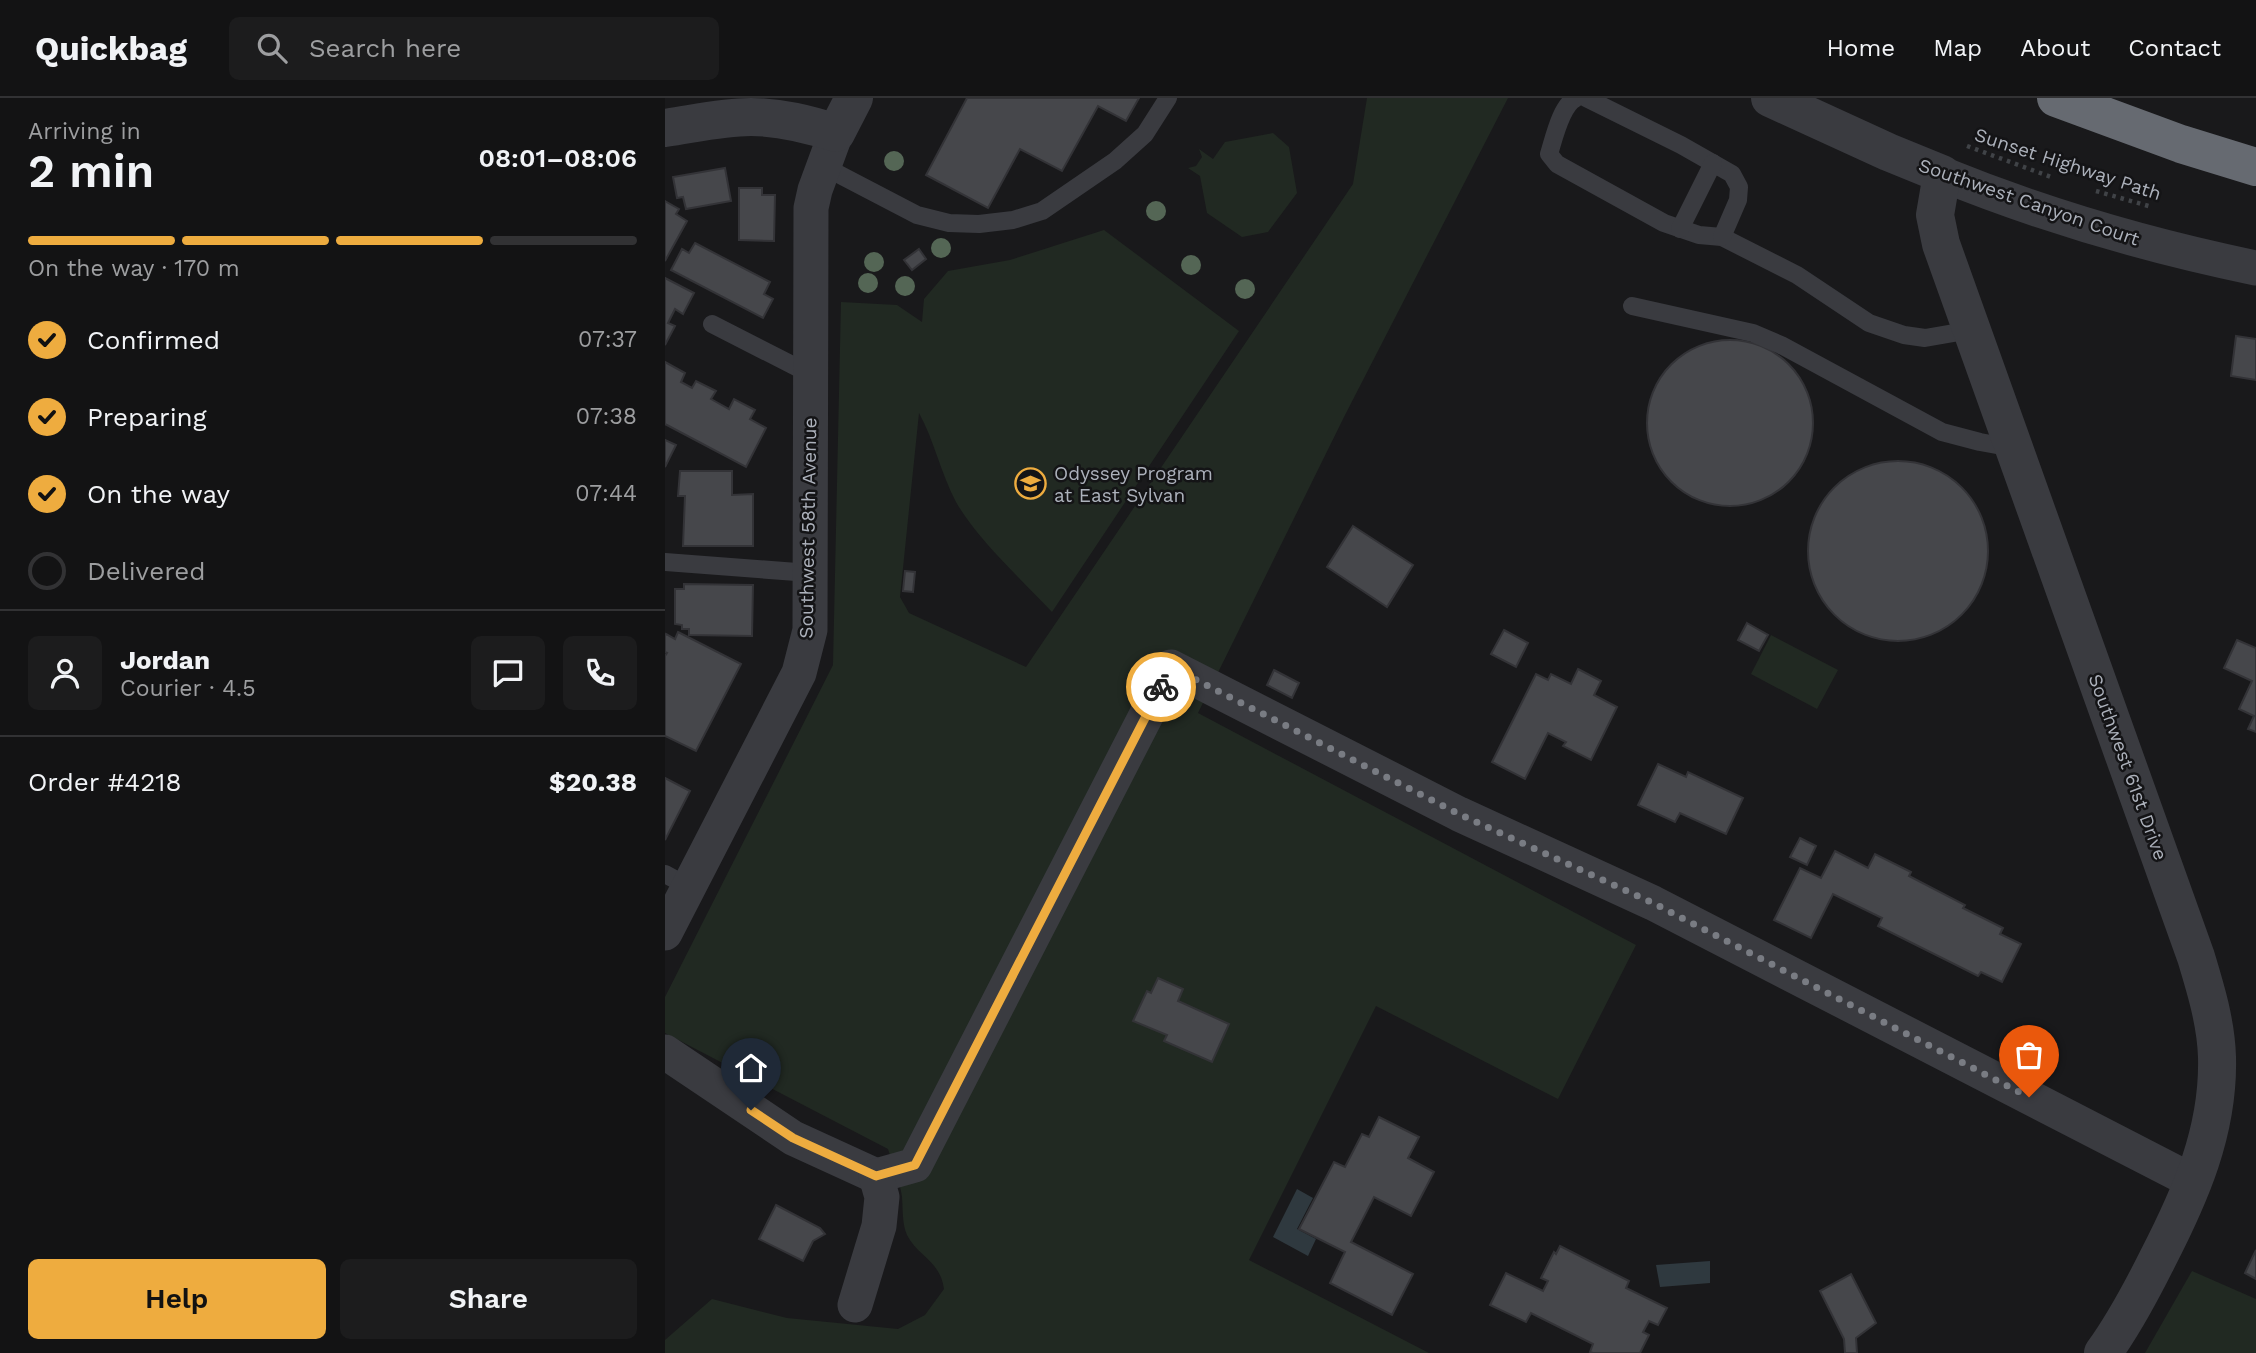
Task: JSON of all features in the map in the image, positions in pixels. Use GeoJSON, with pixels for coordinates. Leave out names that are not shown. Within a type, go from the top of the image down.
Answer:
{"type":"FeatureCollection","features":[{"type":"Feature","properties":{"kind":"highway"},"geometry":{"type":"LineString","coordinates":[[2056,98],[2181,144],[2256,167]]}},
{"type":"Feature","properties":{"kind":"street","name":"Southwest 58th Avenue"},"geometry":{"type":"LineString","coordinates":[[665,933],[677,880],[799,673],[810,629],[811,208],[830,150],[854,98]]}},
{"type":"Feature","properties":{"kind":"street","name":"Southwest Canyon Court"},"geometry":{"type":"LineString","coordinates":[[1770,98],[1888,152],[1952,160],[1979,189],[2147,243],[2256,268]]}},
{"type":"Feature","properties":{"kind":"street"},"geometry":{"type":"LineString","coordinates":[[665,128],[750,117],[776,118],[807,124],[830,150]]}},
{"type":"Feature","properties":{"kind":"street","name":"Southwest 61st Drive"},"geometry":{"type":"LineString","coordinates":[[1952,160],[1935,215],[1941,244],[2196,957],[2207,994],[2217,1056],[2208,1138],[2195,1182],[2138,1297],[2103,1353]]}},
{"type":"Feature","properties":{"kind":"street"},"geometry":{"type":"LineString","coordinates":[[665,1052],[793,1138],[876,1176],[915,1165],[1171,667],[1459,814],[1653,903],[2195,1182]]}},
{"type":"Feature","properties":{"kind":"street"},"geometry":{"type":"LineString","coordinates":[[855,1305],[879,1226],[883,1197],[876,1176]]}},
{"type":"Feature","properties":{"kind":"lane"},"geometry":{"type":"LineString","coordinates":[[830,150],[917,215],[949,223],[979,224],[1013,220],[1042,211],[1115,161],[1145,134],[1168,98]]}},
{"type":"Feature","properties":{"kind":"lane"},"geometry":{"type":"LineString","coordinates":[[1576,98],[1571,100],[1558,123],[1549,154],[1557,164],[1664,223],[1699,235],[1722,237],[1797,275],[1869,323],[1904,335],[1925,338],[1971,330]]}},
{"type":"Feature","properties":{"kind":"lane"},"geometry":{"type":"LineString","coordinates":[[1586,98],[1732,174],[1739,187],[1738,200],[1722,237]]}},
{"type":"Feature","properties":{"kind":"lane"},"geometry":{"type":"LineString","coordinates":[[1680,229],[1713,163]]}},
{"type":"Feature","properties":{"kind":"lane"},"geometry":{"type":"LineString","coordinates":[[1632,306],[1753,333],[1781,345],[1942,432],[2013,448]]}},
{"type":"Feature","properties":{"kind":"lane"},"geometry":{"type":"LineString","coordinates":[[712,324],[810,374]]}},
{"type":"Feature","properties":{"kind":"lane"},"geometry":{"type":"LineString","coordinates":[[665,562],[810,573]]}},
{"type":"Feature","properties":{"kind":"path","name":"Sunset Highway Path"},"geometry":{"type":"LineString","coordinates":[[1952,160],[2059,180]]}},
{"type":"Feature","properties":{"kind":"path","name":"Sunset Highway Path"},"geometry":{"type":"LineString","coordinates":[[2084,188],[2162,210]]}},
{"type":"Feature","properties":{"kind":"shaded area"},"geometry":{"type":"Polygon","coordinates":[[[1367,98],[1508,98],[1344,417],[1198,713],[1636,945],[1558,1099],[1376,1006],[1249,1260],[1429,1353],[665,1353],[665,1340],[712,1299],[787,1318],[898,1329],[925,1315],[944,1289],[938,1271],[907,1235],[903,1222],[901,1191],[888,1149],[665,1033],[665,997],[833,665],[841,302],[897,305],[922,322],[924,299],[948,271],[1010,260],[1104,230],[1239,331],[1052,612],[988,545],[965,516],[951,491],[919,413],[900,597],[909,613],[1026,667],[1353,184],[1367,98]]]}},
{"type":"Feature","properties":{"kind":"shaded area"},"geometry":{"type":"Polygon","coordinates":[[[1273,133],[1289,147],[1297,193],[1268,232],[1242,237],[1207,213],[1200,176],[1188,168],[1196,166],[1202,157],[1199,149],[1213,159],[1225,142],[1273,133]]]}},
{"type":"Feature","properties":{"kind":"shaded area"},"geometry":{"type":"Polygon","coordinates":[[[1771,635],[1838,670],[1817,709],[1751,674],[1771,635]]]}},
{"type":"Feature","properties":{"kind":"shaded area"},"geometry":{"type":"Polygon","coordinates":[[[1297,1189],[1313,1198],[1297,1229],[1316,1239],[1308,1256],[1273,1237],[1297,1189]]]}},
{"type":"Feature","properties":{"kind":"shaded area"},"geometry":{"type":"Polygon","coordinates":[[[1710,1261],[1710,1283],[1660,1287],[1656,1265],[1710,1261]]]}},
{"type":"Feature","properties":{"kind":"shaded area"},"geometry":{"type":"Polygon","coordinates":[[[2192,1271],[2256,1299],[2256,1353],[2145,1353],[2192,1271]]]}},
{"type":"Feature","properties":{"kind":"building"},"geometry":{"type":"Polygon","coordinates":[[[967,98],[1139,98],[1126,121],[1098,106],[1062,171],[1020,149],[988,208],[926,175],[967,98]]]}},
{"type":"Feature","properties":{"kind":"building"},"geometry":{"type":"Polygon","coordinates":[[[725,168],[731,201],[686,209],[683,197],[677,198],[673,177],[725,168]]]}},
{"type":"Feature","properties":{"kind":"building"},"geometry":{"type":"Polygon","coordinates":[[[739,188],[762,188],[762,195],[775,195],[774,241],[739,240],[739,188]]]}},
{"type":"Feature","properties":{"kind":"building"},"geometry":{"type":"Polygon","coordinates":[[[665,201],[679,209],[676,214],[687,221],[665,261],[665,201]]]}},
{"type":"Feature","properties":{"kind":"building"},"geometry":{"type":"Polygon","coordinates":[[[695,243],[770,282],[764,294],[773,299],[763,318],[671,270],[682,249],[689,253],[695,243]]]}},
{"type":"Feature","properties":{"kind":"building"},"geometry":{"type":"Polygon","coordinates":[[[919,249],[926,259],[912,270],[904,260],[919,249]]]}},
{"type":"Feature","properties":{"kind":"building"},"geometry":{"type":"Polygon","coordinates":[[[665,278],[694,293],[683,314],[675,309],[668,323],[675,326],[665,345],[665,278]]]}},
{"type":"Feature","properties":{"kind":"building"},"geometry":{"type":"Polygon","coordinates":[[[2236,336],[2256,339],[2256,380],[2231,376],[2236,336]]]}},
{"type":"Feature","properties":{"kind":"building"},"geometry":{"type":"Polygon","coordinates":[[[1730,340],[1762,347],[1776,354],[1788,365],[1799,377],[1806,391],[1813,423],[1806,455],[1799,469],[1788,481],[1776,492],[1762,499],[1730,506],[1698,499],[1684,492],[1672,481],[1661,469],[1654,455],[1647,423],[1654,391],[1661,377],[1672,365],[1684,354],[1698,347],[1730,340]]]}},
{"type":"Feature","properties":{"kind":"building"},"geometry":{"type":"Polygon","coordinates":[[[665,362],[685,373],[681,382],[692,388],[696,381],[716,391],[711,399],[729,409],[734,399],[755,410],[750,419],[766,428],[746,467],[665,424],[665,362]]]}},
{"type":"Feature","properties":{"kind":"building"},"geometry":{"type":"Polygon","coordinates":[[[665,440],[676,445],[665,467],[665,440]]]}},
{"type":"Feature","properties":{"kind":"building"},"geometry":{"type":"Polygon","coordinates":[[[1898,461],[1932,468],[1961,488],[1981,517],[1988,551],[1981,585],[1961,614],[1932,634],[1898,641],[1864,634],[1835,614],[1815,585],[1808,551],[1815,517],[1835,488],[1864,468],[1898,461]]]}},
{"type":"Feature","properties":{"kind":"building"},"geometry":{"type":"Polygon","coordinates":[[[680,471],[732,471],[732,495],[753,494],[753,546],[683,546],[685,496],[678,496],[680,471]]]}},
{"type":"Feature","properties":{"kind":"building"},"geometry":{"type":"Polygon","coordinates":[[[1353,526],[1413,565],[1387,607],[1327,567],[1353,526]]]}},
{"type":"Feature","properties":{"kind":"building"},"geometry":{"type":"Polygon","coordinates":[[[905,571],[915,572],[913,592],[903,591],[905,571]]]}},
{"type":"Feature","properties":{"kind":"building"},"geometry":{"type":"Polygon","coordinates":[[[684,584],[753,585],[752,636],[689,635],[689,629],[682,629],[682,625],[675,624],[675,589],[684,589],[684,584]]]}},
{"type":"Feature","properties":{"kind":"building"},"geometry":{"type":"Polygon","coordinates":[[[1747,623],[1768,635],[1759,651],[1738,640],[1747,623]]]}},
{"type":"Feature","properties":{"kind":"building"},"geometry":{"type":"Polygon","coordinates":[[[1504,630],[1528,643],[1516,667],[1491,654],[1504,630]]]}},
{"type":"Feature","properties":{"kind":"building"},"geometry":{"type":"Polygon","coordinates":[[[678,632],[741,664],[696,751],[665,736],[665,636],[666,634],[675,639],[678,632]]]}},
{"type":"Feature","properties":{"kind":"building"},"geometry":{"type":"Polygon","coordinates":[[[2237,640],[2256,648],[2256,732],[2248,729],[2254,716],[2239,709],[2252,681],[2224,668],[2237,640]]]}},
{"type":"Feature","properties":{"kind":"building"},"geometry":{"type":"Polygon","coordinates":[[[1578,669],[1601,681],[1594,695],[1617,707],[1591,760],[1563,746],[1566,742],[1548,733],[1525,779],[1492,762],[1536,674],[1548,680],[1551,674],[1571,684],[1578,669]]]}},
{"type":"Feature","properties":{"kind":"building"},"geometry":{"type":"Polygon","coordinates":[[[1274,670],[1299,683],[1292,698],[1267,685],[1274,670]]]}},
{"type":"Feature","properties":{"kind":"building"},"geometry":{"type":"Polygon","coordinates":[[[1658,764],[1686,777],[1688,772],[1743,798],[1726,834],[1680,813],[1675,822],[1638,805],[1658,764]]]}},
{"type":"Feature","properties":{"kind":"building"},"geometry":{"type":"Polygon","coordinates":[[[665,778],[690,791],[665,840],[665,778]]]}},
{"type":"Feature","properties":{"kind":"building"},"geometry":{"type":"Polygon","coordinates":[[[1800,838],[1816,846],[1807,865],[1790,857],[1800,838]]]}},
{"type":"Feature","properties":{"kind":"building"},"geometry":{"type":"Polygon","coordinates":[[[1835,851],[1868,868],[1875,854],[1911,872],[1909,876],[1965,905],[1963,908],[2003,928],[2000,934],[2021,944],[2002,982],[1981,972],[1978,976],[1878,926],[1882,918],[1833,894],[1811,938],[1774,920],[1800,868],[1821,878],[1835,851]]]}},
{"type":"Feature","properties":{"kind":"building"},"geometry":{"type":"Polygon","coordinates":[[[1158,978],[1183,989],[1178,1001],[1229,1024],[1212,1062],[1164,1041],[1167,1035],[1133,1021],[1147,991],[1151,993],[1158,978]]]}},
{"type":"Feature","properties":{"kind":"building"},"geometry":{"type":"Polygon","coordinates":[[[1379,1117],[1419,1137],[1408,1158],[1434,1172],[1411,1216],[1374,1197],[1351,1242],[1413,1274],[1392,1315],[1330,1283],[1345,1252],[1299,1229],[1334,1162],[1345,1167],[1362,1134],[1369,1137],[1379,1117]]]}},
{"type":"Feature","properties":{"kind":"building"},"geometry":{"type":"Polygon","coordinates":[[[776,1205],[820,1228],[825,1234],[813,1241],[803,1261],[759,1239],[776,1205]]]}},
{"type":"Feature","properties":{"kind":"building"},"geometry":{"type":"Polygon","coordinates":[[[1560,1246],[1629,1281],[1626,1288],[1667,1308],[1658,1325],[1649,1321],[1643,1332],[1649,1335],[1640,1353],[1593,1353],[1590,1352],[1593,1344],[1531,1313],[1526,1322],[1490,1305],[1506,1273],[1543,1291],[1548,1281],[1541,1278],[1560,1246]]]}},
{"type":"Feature","properties":{"kind":"building"},"geometry":{"type":"Polygon","coordinates":[[[2256,1250],[2256,1279],[2245,1273],[2256,1250]]]}},
{"type":"Feature","properties":{"kind":"building"},"geometry":{"type":"Polygon","coordinates":[[[1851,1274],[1876,1323],[1856,1338],[1857,1353],[1845,1353],[1844,1339],[1820,1291],[1851,1274]]]}},
{"type":"Feature","properties":{"kind":"way so far"},"geometry":{"type":"LineString","coordinates":[[1161,687],[1171,667],[1459,814],[1653,903],[2029,1097]]}},
{"type":"Feature","properties":{"kind":"place","name":"Odyssey Program at East Sylvan"},"geometry":{"type":"Point","coordinates":[1031,484]}},
{"type":"Feature","properties":{"kind":"route"},"geometry":{"type":"LineString","coordinates":[[751,1110],[793,1138],[876,1176],[915,1165],[1161,687]]}}]}
